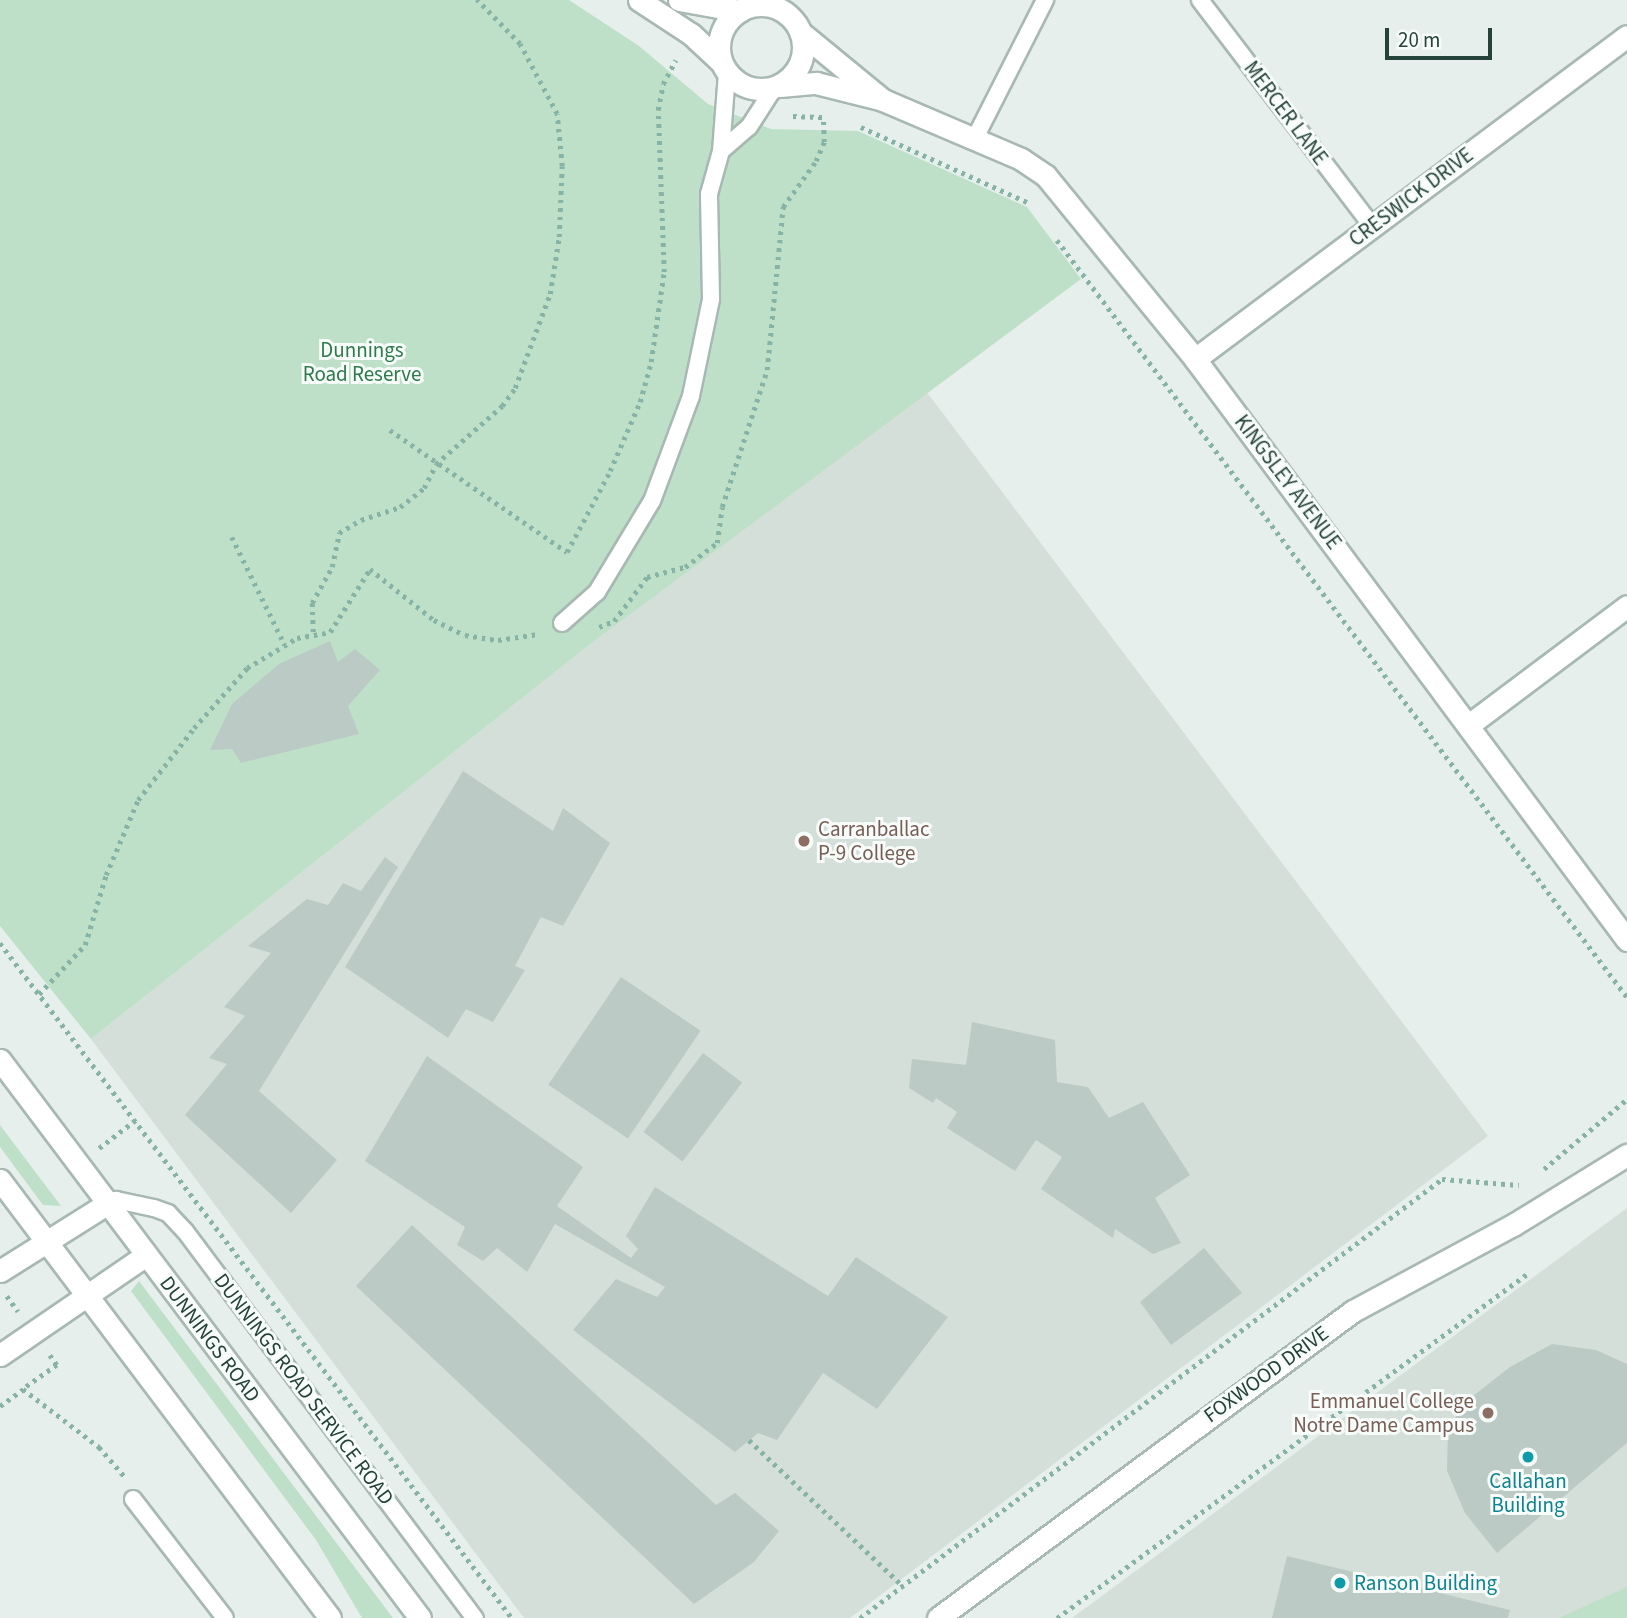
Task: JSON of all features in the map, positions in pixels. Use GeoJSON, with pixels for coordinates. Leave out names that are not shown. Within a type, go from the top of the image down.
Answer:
{"type":"FeatureCollection","features":[{"type":"Feature","properties":{"kind":"street"},"geometry":{"type":"LineString","coordinates":[[639,0],[691,34],[743,86],[777,87],[791,78],[803,57],[797,0]]}},
{"type":"Feature","properties":{"kind":"street"},"geometry":{"type":"LineString","coordinates":[[679,0],[775,8],[798,27]]}},
{"type":"Feature","properties":{"kind":"street"},"geometry":{"type":"LineString","coordinates":[[724,67],[719,38],[749,6]]}},
{"type":"Feature","properties":{"kind":"street","name":"KINGSLEY AVENUE"},"geometry":{"type":"LineString","coordinates":[[798,27],[883,100]]}},
{"type":"Feature","properties":{"kind":"street","name":"CRESWICK DRIVE"},"geometry":{"type":"LineString","coordinates":[[1195,359],[1627,36]]}},
{"type":"Feature","properties":{"kind":"street","name":"KINGSLEY AVENUE"},"geometry":{"type":"LineString","coordinates":[[777,87],[816,83],[883,100],[975,138],[1046,176],[1195,359],[1470,724],[1627,940]]}},
{"type":"Feature","properties":{"kind":"street"},"geometry":{"type":"LineString","coordinates":[[1470,724],[1627,606]]}},
{"type":"Feature","properties":{"kind":"street","name":"DUNNINGS ROAD"},"geometry":{"type":"LineString","coordinates":[[0,1060],[420,1618]]}},
{"type":"Feature","properties":{"kind":"street","name":"FOXWOOD DRIVE"},"geometry":{"type":"LineString","coordinates":[[938,1618],[1353,1311],[1513,1225],[1623,1154]]}},
{"type":"Feature","properties":{"kind":"street"},"geometry":{"type":"LineString","coordinates":[[0,1180],[330,1618]]}},
{"type":"Feature","properties":{"kind":"street"},"geometry":{"type":"LineString","coordinates":[[0,1271],[108,1203]]}},
{"type":"Feature","properties":{"kind":"street"},"geometry":{"type":"LineString","coordinates":[[0,1355],[146,1255]]}},
{"type":"Feature","properties":{"kind":"lane"},"geometry":{"type":"LineString","coordinates":[[975,138],[1045,0]]}},
{"type":"Feature","properties":{"kind":"lane","name":"MERCER LANE"},"geometry":{"type":"LineString","coordinates":[[1200,0],[1372,226]]}},
{"type":"Feature","properties":{"kind":"lane"},"geometry":{"type":"LineString","coordinates":[[562,622],[597,592],[652,501],[691,396],[710,299],[709,194],[721,151],[724,67]]}},
{"type":"Feature","properties":{"kind":"lane"},"geometry":{"type":"LineString","coordinates":[[721,151],[756,115],[777,87]]}},
{"type":"Feature","properties":{"kind":"lane","name":"DUNNINGS ROAD SERVICE ROAD"},"geometry":{"type":"LineString","coordinates":[[108,1203],[116,1200],[168,1213],[185,1231],[475,1618]]}},
{"type":"Feature","properties":{"kind":"lane"},"geometry":{"type":"LineString","coordinates":[[133,1499],[225,1618]]}},
{"type":"Feature","properties":{"kind":"path"},"geometry":{"type":"LineString","coordinates":[[313,632],[312,603],[332,567],[339,533],[361,520],[400,507],[424,488],[436,464],[502,407],[515,388],[550,293],[559,237],[562,166],[556,114],[520,44],[477,0]]}},
{"type":"Feature","properties":{"kind":"path"},"geometry":{"type":"LineString","coordinates":[[390,430],[567,552],[610,471],[640,402],[651,362],[664,271],[658,110],[663,84],[691,34]]}},
{"type":"Feature","properties":{"kind":"path"},"geometry":{"type":"LineString","coordinates":[[756,115],[834,118]]}},
{"type":"Feature","properties":{"kind":"path"},"geometry":{"type":"LineString","coordinates":[[614,621],[647,577],[685,567],[717,543],[722,507],[767,370],[783,207],[816,161],[824,142],[823,117]]}},
{"type":"Feature","properties":{"kind":"path"},"geometry":{"type":"LineString","coordinates":[[858,125],[1029,203],[1038,214]]}},
{"type":"Feature","properties":{"kind":"path"},"geometry":{"type":"LineString","coordinates":[[1054,236],[1627,997]]}},
{"type":"Feature","properties":{"kind":"path"},"geometry":{"type":"LineString","coordinates":[[232,537],[285,645]]}},
{"type":"Feature","properties":{"kind":"path"},"geometry":{"type":"LineString","coordinates":[[39,994],[85,945],[106,875],[138,800],[247,668],[313,632],[330,632],[370,569],[434,620],[465,635],[531,638],[562,622]]}},
{"type":"Feature","properties":{"kind":"path"},"geometry":{"type":"LineString","coordinates":[[1537,1173],[1627,1099]]}},
{"type":"Feature","properties":{"kind":"path"},"geometry":{"type":"LineString","coordinates":[[860,1618],[1442,1179],[1518,1186],[1528,1180]]}},
{"type":"Feature","properties":{"kind":"path"},"geometry":{"type":"LineString","coordinates":[[1057,1618],[1530,1272]]}},
{"type":"Feature","properties":{"kind":"path"},"geometry":{"type":"LineString","coordinates":[[0,1406],[57,1365]]}},
{"type":"Feature","properties":{"kind":"path"},"geometry":{"type":"LineString","coordinates":[[23,1389],[115,1462],[133,1499]]}},
{"type":"Feature","properties":{"kind":"path"},"geometry":{"type":"LineString","coordinates":[[749,1440],[902,1585]]}},
{"type":"Feature","properties":{"kind":"shaded area","name":"Carranballac P-9 College"},"geometry":{"type":"Polygon","coordinates":[[[926,391],[1488,1136],[850,1618],[524,1618],[91,1039],[593,642],[926,391]]]}},
{"type":"Feature","properties":{"kind":"shaded area","name":"Emmanuel College Notre Dame Campus"},"geometry":{"type":"Polygon","coordinates":[[[1627,1208],[1627,1618],[1072,1618],[1627,1208]]]}},
{"type":"Feature","properties":{"kind":"green space","name":"Dunnings Road Reserve"},"geometry":{"type":"Polygon","coordinates":[[[0,0],[569,0],[639,46],[708,104],[771,129],[858,131],[1027,207],[1081,279],[593,642],[91,1039],[0,926],[0,0]]]}},
{"type":"Feature","properties":{"kind":"green space"},"geometry":{"type":"Polygon","coordinates":[[[0,1125],[61,1206],[43,1205],[0,1147],[0,1125]]]}},
{"type":"Feature","properties":{"kind":"green space"},"geometry":{"type":"Polygon","coordinates":[[[139,1281],[393,1618],[362,1618],[316,1540],[131,1291],[139,1281]]]}},
{"type":"Feature","properties":{"kind":"green space"},"geometry":{"type":"Polygon","coordinates":[[[1627,1587],[1627,1618],[1561,1617],[1627,1587]]]}},
{"type":"Feature","properties":{"kind":"building"},"geometry":{"type":"Polygon","coordinates":[[[330,641],[338,662],[355,649],[380,670],[348,706],[359,734],[241,763],[232,749],[210,750],[232,704],[279,664],[330,641]]]}},
{"type":"Feature","properties":{"kind":"building"},"geometry":{"type":"Polygon","coordinates":[[[463,771],[553,831],[563,808],[610,843],[563,926],[541,917],[515,966],[525,970],[493,1022],[466,1009],[448,1038],[345,967],[463,771]]]}},
{"type":"Feature","properties":{"kind":"building"},"geometry":{"type":"Polygon","coordinates":[[[385,857],[398,867],[259,1091],[337,1160],[291,1213],[185,1115],[227,1064],[209,1058],[245,1016],[224,1007],[271,953],[248,946],[307,899],[328,905],[343,883],[361,891],[385,857]]]}},
{"type":"Feature","properties":{"kind":"building"},"geometry":{"type":"Polygon","coordinates":[[[621,977],[701,1031],[628,1138],[548,1085],[621,977]]]}},
{"type":"Feature","properties":{"kind":"building"},"geometry":{"type":"Polygon","coordinates":[[[972,1022],[1055,1040],[1057,1082],[1088,1087],[1109,1118],[1143,1102],[1190,1175],[1155,1198],[1181,1243],[1153,1254],[1115,1229],[1113,1238],[1041,1189],[1062,1157],[1036,1140],[1015,1171],[947,1128],[957,1112],[936,1098],[933,1103],[909,1088],[912,1059],[966,1065],[972,1022]]]}},
{"type":"Feature","properties":{"kind":"building"},"geometry":{"type":"Polygon","coordinates":[[[703,1053],[742,1082],[683,1162],[643,1132],[703,1053]]]}},
{"type":"Feature","properties":{"kind":"building"},"geometry":{"type":"Polygon","coordinates":[[[427,1056],[583,1167],[557,1206],[631,1258],[638,1249],[626,1236],[655,1187],[828,1296],[856,1257],[948,1317],[877,1409],[823,1373],[777,1440],[758,1433],[735,1452],[573,1330],[616,1279],[657,1297],[665,1287],[555,1224],[527,1272],[497,1248],[483,1261],[457,1245],[465,1227],[365,1161],[427,1056]]]}},
{"type":"Feature","properties":{"kind":"building"},"geometry":{"type":"Polygon","coordinates":[[[412,1225],[716,1505],[735,1493],[779,1531],[754,1562],[694,1604],[356,1286],[412,1225]]]}},
{"type":"Feature","properties":{"kind":"building"},"geometry":{"type":"Polygon","coordinates":[[[1204,1248],[1242,1293],[1171,1345],[1140,1302],[1204,1248]]]}},
{"type":"Feature","properties":{"kind":"building","name":"Callahan Building"},"geometry":{"type":"Polygon","coordinates":[[[1552,1344],[1596,1350],[1627,1364],[1627,1443],[1497,1553],[1465,1513],[1447,1471],[1448,1427],[1473,1396],[1510,1367],[1552,1344]]]}},
{"type":"Feature","properties":{"kind":"building","name":"Ranson Building"},"geometry":{"type":"Polygon","coordinates":[[[1287,1556],[1510,1610],[1508,1618],[1272,1618],[1287,1556]]]}},
{"type":"Feature","properties":{"kind":"place","name":"Carranballac P-9 College"},"geometry":{"type":"Point","coordinates":[804,841]}},
{"type":"Feature","properties":{"kind":"place","name":"Emmanuel College Notre Dame Campus"},"geometry":{"type":"Point","coordinates":[1488,1413]}},
{"type":"Feature","properties":{"kind":"place","name":"Callahan Building"},"geometry":{"type":"Point","coordinates":[1528,1457]}},
{"type":"Feature","properties":{"kind":"place","name":"Ranson Building"},"geometry":{"type":"Point","coordinates":[1340,1583]}}]}
